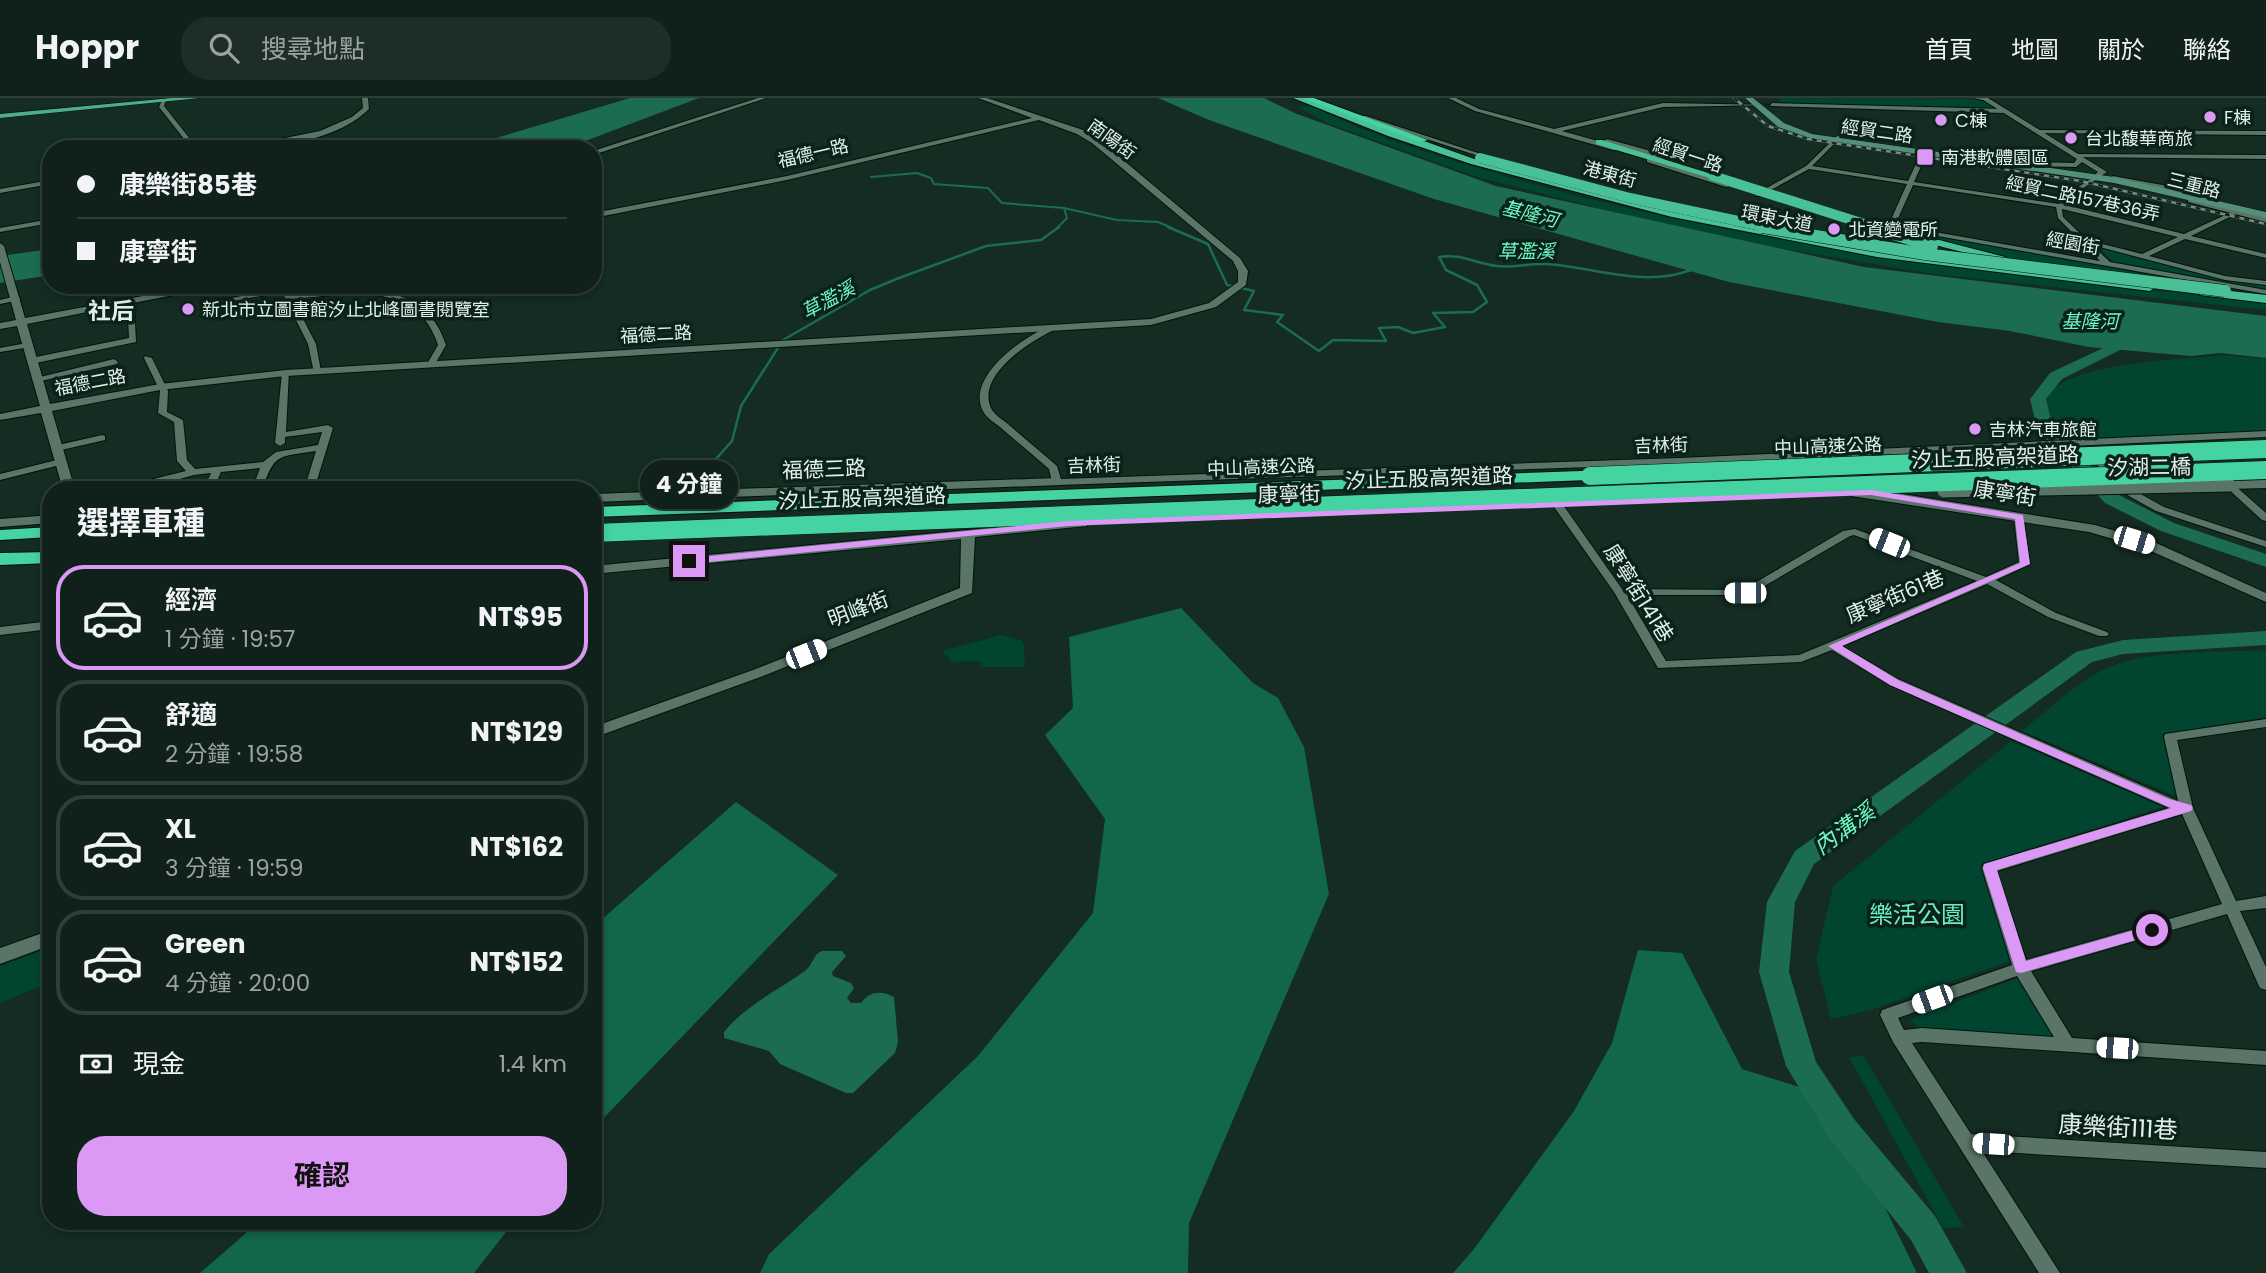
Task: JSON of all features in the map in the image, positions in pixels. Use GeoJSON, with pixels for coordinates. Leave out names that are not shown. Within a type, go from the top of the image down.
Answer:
{"type":"FeatureCollection","features":[{"type":"Feature","properties":{"kind":"highway","name":"環東大道"},"geometry":{"type":"LineString","coordinates":[[1297,98],[1455,156],[1541,181],[1736,228],[1877,254],[1968,267],[2266,296]]}},
{"type":"Feature","properties":{"kind":"highway"},"geometry":{"type":"LineString","coordinates":[[1306,98],[1491,164]]}},
{"type":"Feature","properties":{"kind":"highway"},"geometry":{"type":"LineString","coordinates":[[1382,131],[1491,164],[1635,202],[1742,226],[1878,251],[1911,255],[1930,250],[1924,242],[1869,222]]}},
{"type":"Feature","properties":{"kind":"highway","name":"環東大道"},"geometry":{"type":"LineString","coordinates":[[1423,140],[1613,194],[1796,234],[1932,255],[2266,296]]}},
{"type":"Feature","properties":{"kind":"highway"},"geometry":{"type":"LineString","coordinates":[[1598,142],[1994,263],[2187,290]]}},
{"type":"Feature","properties":{"kind":"highway"},"geometry":{"type":"LineString","coordinates":[[1869,222],[1943,246],[2008,261],[2266,296]]}},
{"type":"Feature","properties":{"kind":"highway"},"geometry":{"type":"LineString","coordinates":[[1878,251],[1906,249]]}},
{"type":"Feature","properties":{"kind":"highway","name":"汐止五股高架道路"},"geometry":{"type":"LineString","coordinates":[[1590,476],[2266,440]]}},
{"type":"Feature","properties":{"kind":"highway","name":"中山高速公路"},"geometry":{"type":"LineString","coordinates":[[602,512],[2266,449]]}},
{"type":"Feature","properties":{"kind":"highway","name":"中山高速公路"},"geometry":{"type":"LineString","coordinates":[[602,523],[2266,461]]}},
{"type":"Feature","properties":{"kind":"highway","name":"汐止五股高架道路"},"geometry":{"type":"LineString","coordinates":[[602,533],[2266,470]]}},
{"type":"Feature","properties":{"kind":"highway"},"geometry":{"type":"LineString","coordinates":[[0,535],[42,532]]}},
{"type":"Feature","properties":{"kind":"highway"},"geometry":{"type":"LineString","coordinates":[[0,545],[42,543]]}},
{"type":"Feature","properties":{"kind":"highway"},"geometry":{"type":"LineString","coordinates":[[0,559],[42,557]]}},
{"type":"Feature","properties":{"kind":"main road"},"geometry":{"type":"LineString","coordinates":[[0,115],[195,98]]}},
{"type":"Feature","properties":{"kind":"main road","name":"經貿二路"},"geometry":{"type":"LineString","coordinates":[[1749,98],[1781,125],[1835,139],[1923,154],[2097,176]]}},
{"type":"Feature","properties":{"kind":"main road","name":"經貿二路"},"geometry":{"type":"LineString","coordinates":[[1764,98],[1799,126],[1835,139],[2031,164],[2097,176]]}},
{"type":"Feature","properties":{"kind":"main road"},"geometry":{"type":"LineString","coordinates":[[2097,176],[2266,214]]}},
{"type":"Feature","properties":{"kind":"street"},"geometry":{"type":"LineString","coordinates":[[280,140],[348,123],[366,108],[365,98]]}},
{"type":"Feature","properties":{"kind":"street"},"geometry":{"type":"LineString","coordinates":[[602,150],[763,98]]}},
{"type":"Feature","properties":{"kind":"street","name":"南陽街"},"geometry":{"type":"LineString","coordinates":[[981,98],[1080,132],[1095,141],[1208,233]]}},
{"type":"Feature","properties":{"kind":"street","name":"港東街"},"geometry":{"type":"LineString","coordinates":[[1315,98],[1329,107],[1509,164],[1644,200],[1805,233],[1906,249]]}},
{"type":"Feature","properties":{"kind":"street","name":"經貿一路"},"geometry":{"type":"LineString","coordinates":[[1451,98],[1477,110],[1559,130],[1869,222]]}},
{"type":"Feature","properties":{"kind":"street","name":"經貿一路"},"geometry":{"type":"LineString","coordinates":[[1461,98],[1483,108],[1762,192],[1891,236],[1909,244],[1906,249]]}},
{"type":"Feature","properties":{"kind":"street"},"geometry":{"type":"LineString","coordinates":[[1976,98],[1983,98],[2102,170],[2060,205],[2060,217],[2088,242],[2108,265]]}},
{"type":"Feature","properties":{"kind":"street"},"geometry":{"type":"LineString","coordinates":[[168,99],[161,106],[188,140]]}},
{"type":"Feature","properties":{"kind":"street"},"geometry":{"type":"LineString","coordinates":[[1559,130],[1663,105],[2004,111]]}},
{"type":"Feature","properties":{"kind":"street","name":"福德一路"},"geometry":{"type":"LineString","coordinates":[[602,214],[787,178],[1039,118]]}},
{"type":"Feature","properties":{"kind":"street"},"geometry":{"type":"LineString","coordinates":[[2038,132],[2266,133]]}},
{"type":"Feature","properties":{"kind":"street"},"geometry":{"type":"LineString","coordinates":[[1762,192],[1808,167],[1835,139]]}},
{"type":"Feature","properties":{"kind":"street"},"geometry":{"type":"LineString","coordinates":[[2080,157],[2266,157]]}},
{"type":"Feature","properties":{"kind":"street"},"geometry":{"type":"LineString","coordinates":[[2031,164],[2076,165],[2080,157]]}},
{"type":"Feature","properties":{"kind":"street"},"geometry":{"type":"LineString","coordinates":[[1891,227],[1919,164]]}},
{"type":"Feature","properties":{"kind":"street","name":"經貿二路157巷36弄"},"geometry":{"type":"LineString","coordinates":[[1808,167],[2060,205],[2266,257]]}},
{"type":"Feature","properties":{"kind":"street","name":"三重路"},"geometry":{"type":"LineString","coordinates":[[2114,179],[2236,212],[2266,214]]}},
{"type":"Feature","properties":{"kind":"street","name":"三重路"},"geometry":{"type":"LineString","coordinates":[[2114,179],[2266,214]]}},
{"type":"Feature","properties":{"kind":"street"},"geometry":{"type":"LineString","coordinates":[[0,191],[42,184]]}},
{"type":"Feature","properties":{"kind":"street"},"geometry":{"type":"LineString","coordinates":[[2143,256],[2236,212]]}},
{"type":"Feature","properties":{"kind":"street","name":"經園街"},"geometry":{"type":"LineString","coordinates":[[1869,222],[2266,296]]}},
{"type":"Feature","properties":{"kind":"street"},"geometry":{"type":"LineString","coordinates":[[0,230],[42,223]]}},
{"type":"Feature","properties":{"kind":"street","name":"福德二路"},"geometry":{"type":"LineString","coordinates":[[0,417],[160,387],[286,373],[1151,322],[1184,316],[1214,306],[1243,283],[1243,271],[1237,260],[1208,233]]}},
{"type":"Feature","properties":{"kind":"street"},"geometry":{"type":"LineString","coordinates":[[2088,242],[2225,278],[2266,283]]}},
{"type":"Feature","properties":{"kind":"street"},"geometry":{"type":"LineString","coordinates":[[0,246],[66,481]]}},
{"type":"Feature","properties":{"kind":"street"},"geometry":{"type":"LineString","coordinates":[[0,302],[14,294]]}},
{"type":"Feature","properties":{"kind":"street"},"geometry":{"type":"LineString","coordinates":[[0,326],[172,294]]}},
{"type":"Feature","properties":{"kind":"street"},"geometry":{"type":"LineString","coordinates":[[217,302],[266,294]]}},
{"type":"Feature","properties":{"kind":"street"},"geometry":{"type":"LineString","coordinates":[[287,294],[312,344],[317,371]]}},
{"type":"Feature","properties":{"kind":"street"},"geometry":{"type":"LineString","coordinates":[[362,294],[402,297],[425,315],[442,345],[430,364]]}},
{"type":"Feature","properties":{"kind":"street"},"geometry":{"type":"LineString","coordinates":[[31,361],[134,340],[130,302]]}},
{"type":"Feature","properties":{"kind":"street"},"geometry":{"type":"LineString","coordinates":[[1049,329],[1017,347],[985,389],[988,412],[1054,468],[1057,482]]}},
{"type":"Feature","properties":{"kind":"street"},"geometry":{"type":"LineString","coordinates":[[0,350],[27,345]]}},
{"type":"Feature","properties":{"kind":"street"},"geometry":{"type":"LineString","coordinates":[[148,358],[164,391],[162,413],[178,422],[182,461],[193,472]]}},
{"type":"Feature","properties":{"kind":"street"},"geometry":{"type":"LineString","coordinates":[[36,379],[114,362]]}},
{"type":"Feature","properties":{"kind":"street"},"geometry":{"type":"LineString","coordinates":[[279,454],[286,373]]}},
{"type":"Feature","properties":{"kind":"street"},"geometry":{"type":"LineString","coordinates":[[281,435],[328,428],[312,481]]}},
{"type":"Feature","properties":{"kind":"street","name":"吉林街"},"geometry":{"type":"LineString","coordinates":[[1057,482],[1680,461],[2266,434]]}},
{"type":"Feature","properties":{"kind":"street"},"geometry":{"type":"LineString","coordinates":[[57,448],[102,438]]}},
{"type":"Feature","properties":{"kind":"street"},"geometry":{"type":"LineString","coordinates":[[2074,442],[2133,494],[2160,509],[2266,544]]}},
{"type":"Feature","properties":{"kind":"street"},"geometry":{"type":"LineString","coordinates":[[260,481],[266,465],[279,454],[322,447]]}},
{"type":"Feature","properties":{"kind":"street"},"geometry":{"type":"LineString","coordinates":[[0,477],[61,462]]}},
{"type":"Feature","properties":{"kind":"street"},"geometry":{"type":"LineString","coordinates":[[171,481],[193,472],[266,465]]}},
{"type":"Feature","properties":{"kind":"street"},"geometry":{"type":"LineString","coordinates":[[212,481],[217,471]]}},
{"type":"Feature","properties":{"kind":"street","name":"福德三路"},"geometry":{"type":"LineString","coordinates":[[602,498],[1057,482]]}},
{"type":"Feature","properties":{"kind":"street","name":"汐湖二橋"},"geometry":{"type":"LineString","coordinates":[[1871,493],[2266,484]]}},
{"type":"Feature","properties":{"kind":"street"},"geometry":{"type":"LineString","coordinates":[[2229,485],[2266,518]]}},
{"type":"Feature","properties":{"kind":"street","name":"康寧街"},"geometry":{"type":"LineString","coordinates":[[602,569],[1068,524],[1557,503],[1871,493],[2090,528],[2149,545],[2266,598]]}},
{"type":"Feature","properties":{"kind":"street","name":"康寧街141巷"},"geometry":{"type":"LineString","coordinates":[[1557,503],[1619,592],[1662,665],[1801,657],[1833,646]]}},
{"type":"Feature","properties":{"kind":"street","name":"康寧街61巷"},"geometry":{"type":"LineString","coordinates":[[1833,646],[2025,564],[2019,517]]}},
{"type":"Feature","properties":{"kind":"street"},"geometry":{"type":"LineString","coordinates":[[0,523],[42,520]]}},
{"type":"Feature","properties":{"kind":"street"},"geometry":{"type":"LineString","coordinates":[[1619,592],[1745,593],[1847,533],[1855,532],[1996,584],[2052,615],[2104,634]]}},
{"type":"Feature","properties":{"kind":"street","name":"明峰街"},"geometry":{"type":"LineString","coordinates":[[602,730],[758,673],[967,590],[968,533]]}},
{"type":"Feature","properties":{"kind":"street"},"geometry":{"type":"LineString","coordinates":[[0,631],[42,626]]}},
{"type":"Feature","properties":{"kind":"street","name":"康寧街61巷"},"geometry":{"type":"LineString","coordinates":[[1833,646],[1894,682],[1961,713],[2165,802],[2186,808]]}},
{"type":"Feature","properties":{"kind":"street"},"geometry":{"type":"LineString","coordinates":[[2266,723],[2170,737],[2186,808],[2266,984]]}},
{"type":"Feature","properties":{"kind":"street"},"geometry":{"type":"LineString","coordinates":[[2067,1044],[2021,968],[1989,868],[2186,808]]}},
{"type":"Feature","properties":{"kind":"street"},"geometry":{"type":"LineString","coordinates":[[2050,1273],[1899,1037],[1888,1015],[2021,968],[2230,907],[2266,902]]}},
{"type":"Feature","properties":{"kind":"street"},"geometry":{"type":"LineString","coordinates":[[0,956],[42,940]]}},
{"type":"Feature","properties":{"kind":"street"},"geometry":{"type":"LineString","coordinates":[[1899,1037],[1922,1035],[2266,1058]]}},
{"type":"Feature","properties":{"kind":"street","name":"康樂街111巷"},"geometry":{"type":"LineString","coordinates":[[1966,1142],[2266,1160]]}},
{"type":"Feature","properties":{"kind":"green space"},"geometry":{"type":"Polygon","coordinates":[[[1777,98],[1979,99],[1995,109],[1785,104],[1777,98]]]}},
{"type":"Feature","properties":{"kind":"green space"},"geometry":{"type":"Polygon","coordinates":[[[1312,106],[1363,129],[1471,166],[1617,206],[1709,226],[1893,258],[2266,303],[2266,310],[1934,274],[1759,245],[1660,224],[1477,177],[1329,124],[1298,107],[1312,106]]]}},
{"type":"Feature","properties":{"kind":"green space"},"geometry":{"type":"Polygon","coordinates":[[[1896,229],[2234,289],[1975,253],[1896,229]]]}},
{"type":"Feature","properties":{"kind":"green space"},"geometry":{"type":"Polygon","coordinates":[[[2100,248],[2221,278],[2266,284],[2266,291],[2115,265],[2100,248]]]}},
{"type":"Feature","properties":{"kind":"green space"},"geometry":{"type":"Polygon","coordinates":[[[2222,355],[2266,359],[2266,433],[2076,441],[2059,438],[2043,405],[2052,391],[2065,381],[2084,374],[2132,364],[2222,355]]]}},
{"type":"Feature","properties":{"kind":"green space"},"geometry":{"type":"Polygon","coordinates":[[[1001,635],[1021,640],[1024,645],[1025,667],[981,667],[980,661],[952,662],[942,651],[1001,635]]]}},
{"type":"Feature","properties":{"kind":"green space"},"geometry":{"type":"Polygon","coordinates":[[[2266,650],[2266,717],[2162,734],[2176,796],[2021,731],[2079,685],[2117,664],[2158,655],[2266,650]]]}},
{"type":"Feature","properties":{"kind":"green space","name":"樂活公園"},"geometry":{"type":"Polygon","coordinates":[[[2011,741],[2163,807],[1981,864],[2010,961],[1871,1010],[1831,1019],[1816,959],[1833,886],[2011,741]]]}},
{"type":"Feature","properties":{"kind":"green space"},"geometry":{"type":"Polygon","coordinates":[[[42,950],[42,986],[0,1003],[0,966],[42,950]]]}},
{"type":"Feature","properties":{"kind":"green space"},"geometry":{"type":"Polygon","coordinates":[[[2020,979],[2054,1037],[1919,1028],[1911,1021],[1913,1018],[2020,979]]]}},
{"type":"Feature","properties":{"kind":"green space"},"geometry":{"type":"Polygon","coordinates":[[[1864,1056],[1964,1227],[1943,1228],[1849,1057],[1864,1056]]]}},
{"type":"Feature","properties":{"kind":"shaded area"},"geometry":{"type":"Polygon","coordinates":[[[1181,608],[1253,683],[1278,698],[1304,747],[1329,894],[1189,1223],[1188,1273],[760,1273],[769,1254],[978,1056],[1093,913],[1105,819],[1045,735],[1073,708],[1069,637],[1181,608]]]}},
{"type":"Feature","properties":{"kind":"shaded area"},"geometry":{"type":"Polygon","coordinates":[[[736,802],[838,875],[602,1120],[602,919],[736,802]]]}},
{"type":"Feature","properties":{"kind":"shaded area"},"geometry":{"type":"Polygon","coordinates":[[[1638,950],[1682,953],[1742,1069],[1812,1091],[1875,1187],[1917,1273],[1453,1273],[1474,1249],[1574,1111],[1612,1043],[1638,950]]]}},
{"type":"Feature","properties":{"kind":"shaded area"},"geometry":{"type":"Polygon","coordinates":[[[250,1230],[508,1230],[474,1273],[200,1273],[250,1230]]]}},
{"type":"Feature","properties":{"kind":"water"},"geometry":{"type":"Polygon","coordinates":[[[630,98],[699,98],[588,140],[490,140],[630,98]]]}},
{"type":"Feature","properties":{"kind":"water","name":"基隆河"},"geometry":{"type":"Polygon","coordinates":[[[1158,98],[1264,98],[1297,114],[1496,186],[1864,267],[2266,316],[2266,358],[2220,353],[2191,356],[2089,347],[2010,331],[1938,322],[1729,282],[1434,199],[1209,120],[1158,98]]]}},
{"type":"Feature","properties":{"kind":"water"},"geometry":{"type":"Polygon","coordinates":[[[42,250],[42,276],[0,283],[0,256],[42,250]]]}},
{"type":"Feature","properties":{"kind":"water"},"geometry":{"type":"Polygon","coordinates":[[[822,951],[842,951],[846,956],[832,972],[833,976],[851,983],[854,988],[847,998],[851,1003],[861,1003],[876,993],[894,997],[898,1042],[895,1053],[853,1093],[846,1093],[780,1064],[769,1051],[724,1038],[724,1032],[742,1014],[805,971],[822,951]]]}},
{"type":"Feature","properties":{"kind":"waterway","name":"草濫溪"},"geometry":{"type":"LineString","coordinates":[[871,177],[917,173],[931,178],[934,184],[988,188],[1002,203],[1064,208]]}},
{"type":"Feature","properties":{"kind":"waterway","name":"草濫溪"},"geometry":{"type":"LineString","coordinates":[[1057,228],[1067,218],[1064,208]]}},
{"type":"Feature","properties":{"kind":"waterway","name":"草濫溪"},"geometry":{"type":"LineString","coordinates":[[1064,208],[1117,220],[1158,222],[1172,228]]}},
{"type":"Feature","properties":{"kind":"waterway","name":"草濫溪"},"geometry":{"type":"LineString","coordinates":[[655,490],[707,469],[732,441],[741,406],[783,340],[870,290],[899,278],[986,246],[1041,240],[1059,227]]}},
{"type":"Feature","properties":{"kind":"waterway","name":"草濫溪"},"geometry":{"type":"LineString","coordinates":[[1168,227],[1208,244],[1227,285],[1254,291],[1244,310],[1283,315],[1277,322],[1319,351],[1333,340],[1386,341],[1379,328],[1398,327],[1413,333],[1445,327],[1433,313],[1473,312],[1487,302],[1477,285],[1446,270],[1439,257],[1454,256],[1503,266],[1546,264],[1637,277],[1673,275],[1691,270]]}},
{"type":"Feature","properties":{"kind":"waterway","name":"內溝溪"},"geometry":{"type":"LineString","coordinates":[[2139,335],[2056,376],[2038,399],[2045,424],[2054,438],[2112,499],[2167,527],[2266,561]]}},
{"type":"Feature","properties":{"kind":"waterway","name":"內溝溪"},"geometry":{"type":"LineString","coordinates":[[1949,1273],[1923,1228],[1842,1129],[1802,1066],[1774,972],[1781,902],[1804,858],[2084,657],[2123,647],[2266,638]]}},
{"type":"Feature","properties":{"kind":"railway"},"geometry":{"type":"LineString","coordinates":[[1734,98],[1768,126],[1808,139],[2081,181],[2266,224]]}},
{"type":"Feature","properties":{"kind":"place","name":"F棟"},"geometry":{"type":"Point","coordinates":[2210,117]}},
{"type":"Feature","properties":{"kind":"place","name":"C棟"},"geometry":{"type":"Point","coordinates":[1941,120]}},
{"type":"Feature","properties":{"kind":"place","name":"台北馥華商旅"},"geometry":{"type":"Point","coordinates":[2071,138]}},
{"type":"Feature","properties":{"kind":"place","name":"南港軟體園區"},"geometry":{"type":"Point","coordinates":[1925,157]}},
{"type":"Feature","properties":{"kind":"place","name":"北資變電所"},"geometry":{"type":"Point","coordinates":[1834,229]}},
{"type":"Feature","properties":{"kind":"place","name":"新北市立圖書館汐止北峰圖書閱覽室"},"geometry":{"type":"Point","coordinates":[188,309]}},
{"type":"Feature","properties":{"kind":"place","name":"吉林汽車旅館"},"geometry":{"type":"Point","coordinates":[1975,429]}},
{"type":"Feature","properties":{"kind":"district","name":"社后"},"geometry":{"type":"Point","coordinates":[111,311]}},
{"type":"Feature","properties":{"kind":"route"},"geometry":{"type":"LineString","coordinates":[[689,561],[1068,524],[1557,503],[1871,493],[2019,517],[2025,564],[1833,646],[1894,682],[2165,802],[2186,808],[1989,868],[2021,968],[2152,930]]}}]}
